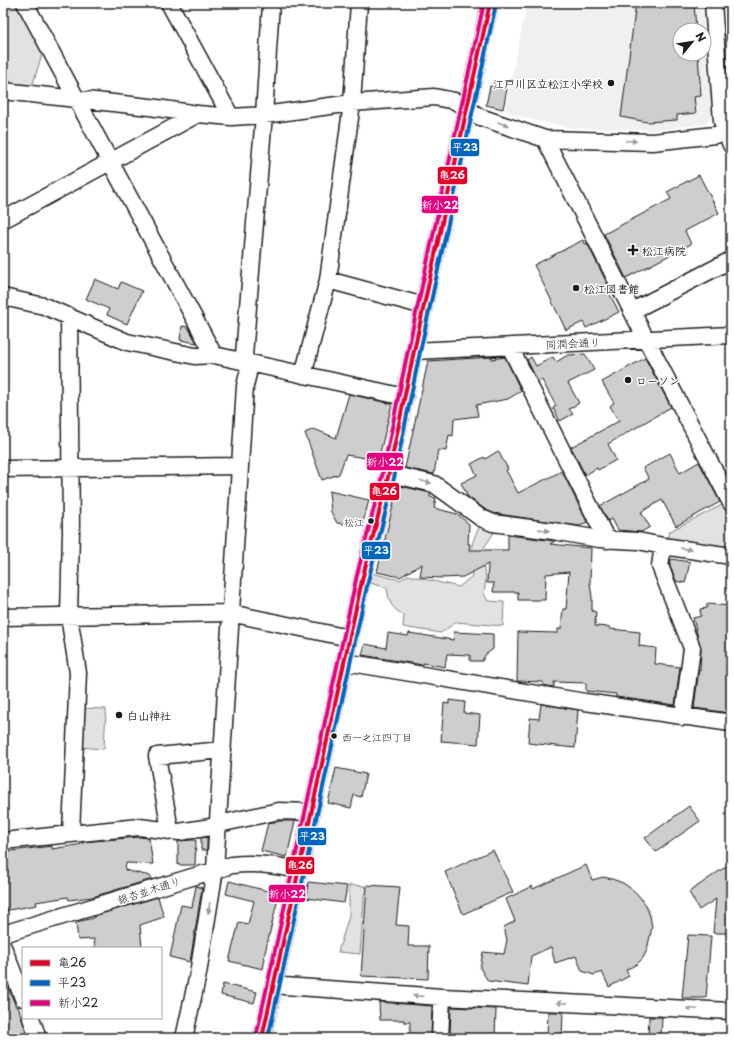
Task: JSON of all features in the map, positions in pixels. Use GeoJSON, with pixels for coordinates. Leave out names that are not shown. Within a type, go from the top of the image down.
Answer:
{"type":"FeatureCollection","features":[{"type":"Feature","properties":{"kind":"street"},"geometry":{"type":"LineString","coordinates":[[25,3],[214,355]]}},
{"type":"Feature","properties":{"kind":"street"},"geometry":{"type":"LineString","coordinates":[[169,3],[231,117]]}},
{"type":"Feature","properties":{"kind":"street"},"geometry":{"type":"LineString","coordinates":[[184,1038],[198,974],[215,869],[219,824],[230,613],[245,386],[249,369],[244,354],[264,115],[271,3]]}},
{"type":"Feature","properties":{"kind":"street"},"geometry":{"type":"LineString","coordinates":[[303,375],[328,280],[352,103],[359,3]]}},
{"type":"Feature","properties":{"kind":"street"},"geometry":{"type":"LineString","coordinates":[[262,1038],[349,638],[374,529],[388,477],[490,3]]}},
{"type":"Feature","properties":{"kind":"street"},"geometry":{"type":"LineString","coordinates":[[3,91],[231,117],[264,115],[352,103],[434,97],[455,101],[480,117],[545,138],[653,142],[729,136],[722,121],[713,3]]}},
{"type":"Feature","properties":{"kind":"street"},"geometry":{"type":"LineString","coordinates":[[3,220],[198,114]]}},
{"type":"Feature","properties":{"kind":"street"},"geometry":{"type":"LineString","coordinates":[[545,138],[646,339],[731,503]]}},
{"type":"Feature","properties":{"kind":"street"},"geometry":{"type":"LineString","coordinates":[[632,311],[731,260]]}},
{"type":"Feature","properties":{"kind":"street"},"geometry":{"type":"LineString","coordinates":[[328,280],[424,306]]}},
{"type":"Feature","properties":{"kind":"street"},"geometry":{"type":"LineString","coordinates":[[3,297],[44,306],[127,342],[195,356],[214,355],[405,397]]}},
{"type":"Feature","properties":{"kind":"street"},"geometry":{"type":"LineString","coordinates":[[69,316],[71,531],[69,616],[78,673],[71,833]]}},
{"type":"Feature","properties":{"kind":"street","name":"同潤会通り"},"geometry":{"type":"LineString","coordinates":[[414,351],[731,335]]}},
{"type":"Feature","properties":{"kind":"street"},"geometry":{"type":"LineString","coordinates":[[510,347],[607,540]]}},
{"type":"Feature","properties":{"kind":"street"},"geometry":{"type":"LineString","coordinates":[[3,469],[240,466]]}},
{"type":"Feature","properties":{"kind":"street"},"geometry":{"type":"LineString","coordinates":[[388,477],[396,475],[434,484],[482,518],[493,523],[607,540],[638,541],[731,556]]}},
{"type":"Feature","properties":{"kind":"street"},"geometry":{"type":"LineString","coordinates":[[663,546],[660,566],[692,648],[683,717]]}},
{"type":"Feature","properties":{"kind":"street"},"geometry":{"type":"LineString","coordinates":[[3,617],[230,613],[349,638]]}},
{"type":"Feature","properties":{"kind":"street"},"geometry":{"type":"LineString","coordinates":[[345,662],[585,702],[731,724]]}},
{"type":"Feature","properties":{"kind":"street"},"geometry":{"type":"LineString","coordinates":[[170,830],[157,756],[223,750]]}},
{"type":"Feature","properties":{"kind":"street"},"geometry":{"type":"LineString","coordinates":[[3,841],[139,827],[179,832],[211,827],[219,824],[279,812],[310,812]]}},
{"type":"Feature","properties":{"kind":"street","name":"銀杏並木通り"},"geometry":{"type":"LineString","coordinates":[[3,934],[215,869],[246,863],[272,865],[298,870]]}},
{"type":"Feature","properties":{"kind":"street"},"geometry":{"type":"LineString","coordinates":[[3,947],[22,995]]}},
{"type":"Feature","properties":{"kind":"street"},"geometry":{"type":"LineString","coordinates":[[274,984],[284,986],[442,997],[731,1011]]}},
{"type":"Feature","properties":{"kind":"street"},"geometry":{"type":"LineString","coordinates":[[440,1038],[442,997]]}},
{"type":"Feature","properties":{"kind":"street"},"geometry":{"type":"LineString","coordinates":[[31,1019],[38,1038]]}},
{"type":"Feature","properties":{"kind":"shaded area"},"geometry":{"type":"Polygon","coordinates":[[[3,3],[18,3],[43,51],[31,90],[14,88],[3,68],[3,3]]]}},
{"type":"Feature","properties":{"kind":"shaded area","name":"江戸川区立松江小学校"},"geometry":{"type":"Polygon","coordinates":[[[527,3],[705,3],[706,22],[672,22],[672,62],[709,62],[713,117],[705,124],[654,130],[572,128],[525,118],[505,111],[527,3]]]}},
{"type":"Feature","properties":{"kind":"shaded area"},"geometry":{"type":"Polygon","coordinates":[[[728,502],[731,507],[731,555],[666,545],[670,531],[728,502]]]}},
{"type":"Feature","properties":{"kind":"shaded area"},"geometry":{"type":"Polygon","coordinates":[[[483,521],[498,527],[483,549],[483,566],[486,578],[484,594],[488,601],[504,602],[503,626],[456,622],[441,633],[403,627],[404,615],[396,610],[391,604],[387,588],[364,581],[367,572],[400,580],[408,575],[459,587],[472,576],[470,560],[473,541],[483,521]]]}},
{"type":"Feature","properties":{"kind":"shaded area"},"geometry":{"type":"Polygon","coordinates":[[[80,708],[106,709],[104,749],[79,747],[80,708]]]}},
{"type":"Feature","properties":{"kind":"shaded area"},"geometry":{"type":"Polygon","coordinates":[[[349,885],[365,886],[360,954],[338,952],[349,916],[349,885]]]}},
{"type":"Feature","properties":{"kind":"building"},"geometry":{"type":"Polygon","coordinates":[[[636,3],[694,3],[695,22],[672,22],[672,62],[699,62],[701,96],[694,97],[696,113],[677,115],[677,120],[647,122],[621,117],[636,3]]]}},
{"type":"Feature","properties":{"kind":"building"},"geometry":{"type":"Polygon","coordinates":[[[490,86],[507,89],[503,109],[486,105],[490,86]]]}},
{"type":"Feature","properties":{"kind":"building"},"geometry":{"type":"Polygon","coordinates":[[[699,175],[719,213],[685,231],[691,244],[626,278],[604,234],[671,199],[667,192],[699,175]]]}},
{"type":"Feature","properties":{"kind":"building","name":"松江図書館"},"geometry":{"type":"Polygon","coordinates":[[[583,240],[585,244],[587,243],[609,287],[607,289],[619,312],[586,328],[583,322],[566,330],[534,265],[583,240]]]}},
{"type":"Feature","properties":{"kind":"building"},"geometry":{"type":"Polygon","coordinates":[[[95,279],[118,289],[121,282],[142,291],[127,324],[107,315],[109,309],[86,299],[95,279]]]}},
{"type":"Feature","properties":{"kind":"building"},"geometry":{"type":"Polygon","coordinates":[[[182,326],[188,327],[197,343],[180,340],[182,326]]]}},
{"type":"Feature","properties":{"kind":"building"},"geometry":{"type":"Polygon","coordinates":[[[585,354],[594,370],[568,383],[579,403],[569,409],[573,414],[560,421],[553,408],[556,406],[542,380],[538,382],[527,360],[531,357],[536,366],[553,357],[556,362],[568,355],[585,354]]]}},
{"type":"Feature","properties":{"kind":"building"},"geometry":{"type":"Polygon","coordinates":[[[492,357],[492,359],[505,357],[521,391],[508,399],[476,405],[478,416],[454,419],[453,436],[449,435],[446,451],[438,450],[434,474],[405,468],[428,361],[492,357]]]}},
{"type":"Feature","properties":{"kind":"building"},"geometry":{"type":"Polygon","coordinates":[[[645,358],[671,407],[608,444],[616,460],[585,475],[571,447],[619,421],[610,406],[614,403],[602,382],[645,358]]]}},
{"type":"Feature","properties":{"kind":"building"},"geometry":{"type":"Polygon","coordinates":[[[349,394],[392,404],[376,469],[368,464],[366,458],[346,455],[339,474],[322,480],[305,433],[314,429],[336,438],[349,394]]]}},
{"type":"Feature","properties":{"kind":"building"},"geometry":{"type":"Polygon","coordinates":[[[498,451],[508,469],[506,470],[518,493],[562,471],[587,522],[580,526],[496,514],[486,510],[468,497],[461,483],[477,475],[471,464],[484,457],[485,459],[498,451]]]}},
{"type":"Feature","properties":{"kind":"building"},"geometry":{"type":"Polygon","coordinates":[[[670,453],[680,473],[699,462],[720,502],[676,526],[662,500],[641,512],[650,527],[641,532],[618,530],[612,519],[608,521],[600,506],[649,479],[643,468],[670,453]]]}},
{"type":"Feature","properties":{"kind":"building"},"geometry":{"type":"Polygon","coordinates":[[[731,468],[731,482],[725,471],[731,468]]]}},
{"type":"Feature","properties":{"kind":"building"},"geometry":{"type":"Polygon","coordinates":[[[401,486],[430,493],[430,497],[436,498],[434,508],[457,514],[469,524],[469,550],[508,550],[508,535],[555,541],[550,544],[591,548],[590,583],[592,611],[596,612],[595,626],[640,632],[639,646],[656,648],[655,664],[680,667],[675,705],[616,697],[616,694],[586,691],[586,683],[554,682],[554,687],[543,685],[543,682],[517,681],[518,632],[558,633],[558,629],[561,629],[563,609],[566,609],[569,572],[546,574],[545,600],[518,600],[518,592],[493,592],[494,583],[487,583],[488,564],[463,577],[420,577],[422,564],[400,577],[377,572],[397,489],[400,490],[401,486]]]}},
{"type":"Feature","properties":{"kind":"building"},"geometry":{"type":"Polygon","coordinates":[[[329,491],[369,500],[362,526],[337,523],[331,512],[329,491]]]}},
{"type":"Feature","properties":{"kind":"building"},"geometry":{"type":"Polygon","coordinates":[[[671,559],[690,562],[685,583],[676,581],[670,565],[671,559]]]}},
{"type":"Feature","properties":{"kind":"building"},"geometry":{"type":"Polygon","coordinates":[[[707,604],[731,606],[730,713],[694,708],[699,669],[700,670],[701,649],[693,618],[701,616],[700,609],[707,608],[707,604]]]}},
{"type":"Feature","properties":{"kind":"building"},"geometry":{"type":"Polygon","coordinates":[[[454,632],[493,634],[493,649],[485,655],[482,661],[470,661],[470,655],[447,654],[445,667],[362,655],[365,644],[386,648],[388,633],[408,636],[409,633],[453,640],[454,632]]]}},
{"type":"Feature","properties":{"kind":"building"},"geometry":{"type":"Polygon","coordinates":[[[449,700],[465,702],[464,713],[480,715],[478,744],[441,741],[444,703],[449,704],[449,700]]]}},
{"type":"Feature","properties":{"kind":"building"},"geometry":{"type":"Polygon","coordinates":[[[541,704],[578,710],[575,748],[528,743],[530,718],[539,719],[541,704]]]}},
{"type":"Feature","properties":{"kind":"building"},"geometry":{"type":"Polygon","coordinates":[[[336,768],[366,774],[361,797],[354,795],[351,808],[328,803],[336,768]]]}},
{"type":"Feature","properties":{"kind":"building"},"geometry":{"type":"Polygon","coordinates":[[[689,806],[700,821],[656,852],[645,838],[689,806]]]}},
{"type":"Feature","properties":{"kind":"building"},"geometry":{"type":"Polygon","coordinates":[[[295,821],[287,857],[261,851],[268,823],[295,821]]]}},
{"type":"Feature","properties":{"kind":"building"},"geometry":{"type":"Polygon","coordinates":[[[139,837],[149,838],[153,864],[126,863],[125,870],[150,876],[152,879],[92,897],[69,900],[68,897],[36,902],[37,905],[3,911],[3,852],[52,846],[52,849],[83,844],[82,842],[139,837]]]}},
{"type":"Feature","properties":{"kind":"building"},"geometry":{"type":"Polygon","coordinates":[[[207,837],[207,850],[201,850],[201,838],[207,837]]]}},
{"type":"Feature","properties":{"kind":"building"},"geometry":{"type":"Polygon","coordinates":[[[196,840],[195,865],[178,865],[178,841],[196,840]]]}},
{"type":"Feature","properties":{"kind":"building"},"geometry":{"type":"Polygon","coordinates":[[[493,850],[513,892],[463,914],[445,872],[493,850]]]}},
{"type":"Feature","properties":{"kind":"building"},"geometry":{"type":"Polygon","coordinates":[[[731,863],[731,933],[713,933],[716,899],[699,910],[689,892],[731,863]]]}},
{"type":"Feature","properties":{"kind":"building"},"geometry":{"type":"Polygon","coordinates":[[[586,865],[592,880],[603,877],[623,883],[633,890],[646,905],[652,927],[647,950],[643,958],[637,964],[626,970],[629,976],[609,987],[602,972],[594,975],[582,971],[576,956],[555,963],[551,947],[531,956],[528,986],[488,981],[480,968],[483,952],[504,954],[507,940],[504,927],[515,921],[506,899],[532,886],[533,889],[586,865]]]}},
{"type":"Feature","properties":{"kind":"building"},"geometry":{"type":"Polygon","coordinates":[[[229,881],[279,894],[264,957],[263,969],[229,961],[239,922],[248,924],[254,901],[226,894],[229,881]]]}},
{"type":"Feature","properties":{"kind":"building"},"geometry":{"type":"Polygon","coordinates":[[[308,882],[347,886],[344,903],[306,898],[308,882]]]}},
{"type":"Feature","properties":{"kind":"building"},"geometry":{"type":"Polygon","coordinates":[[[367,885],[400,887],[396,925],[409,926],[408,946],[429,946],[428,979],[361,976],[367,885]]]}},
{"type":"Feature","properties":{"kind":"building"},"geometry":{"type":"Polygon","coordinates":[[[196,886],[202,888],[190,962],[170,957],[181,905],[192,907],[196,886]]]}},
{"type":"Feature","properties":{"kind":"building"},"geometry":{"type":"Polygon","coordinates":[[[158,897],[164,917],[140,925],[142,947],[95,947],[94,939],[78,940],[76,922],[94,918],[94,916],[158,897]]]}},
{"type":"Feature","properties":{"kind":"building"},"geometry":{"type":"Polygon","coordinates":[[[688,935],[711,936],[706,998],[682,998],[688,935]]]}},
{"type":"Feature","properties":{"kind":"building"},"geometry":{"type":"Polygon","coordinates":[[[3,974],[16,1007],[18,1006],[28,1038],[3,1038],[3,974]]]}},
{"type":"Feature","properties":{"kind":"building"},"geometry":{"type":"Polygon","coordinates":[[[223,984],[257,992],[254,1003],[221,995],[223,984]]]}},
{"type":"Feature","properties":{"kind":"building"},"geometry":{"type":"Polygon","coordinates":[[[379,1002],[432,1006],[431,1038],[410,1038],[410,1022],[404,1022],[404,1020],[380,1020],[379,1002]]]}},
{"type":"Feature","properties":{"kind":"building"},"geometry":{"type":"Polygon","coordinates":[[[451,1007],[496,1009],[495,1038],[450,1038],[451,1007]]]}},
{"type":"Feature","properties":{"kind":"building"},"geometry":{"type":"Polygon","coordinates":[[[548,1012],[563,1012],[562,1038],[547,1038],[548,1012]]]}},
{"type":"Feature","properties":{"kind":"building"},"geometry":{"type":"Polygon","coordinates":[[[649,1017],[662,1017],[661,1038],[648,1038],[649,1017]]]}},
{"type":"Feature","properties":{"kind":"transit line","name":"新小22"},"geometry":{"type":"LineString","coordinates":[[256,1037],[357,575],[382,476],[484,3]]}},
{"type":"Feature","properties":{"kind":"transit line","name":"亀26"},"geometry":{"type":"LineString","coordinates":[[262,1038],[363,576],[388,477],[490,3]]}},
{"type":"Feature","properties":{"kind":"transit line","name":"平23"},"geometry":{"type":"LineString","coordinates":[[268,1038],[369,577],[394,478],[496,4]]}},
{"type":"Feature","properties":{"kind":"place","name":"江戸川区立松江小学校"},"geometry":{"type":"Point","coordinates":[611,83]}},
{"type":"Feature","properties":{"kind":"place","name":"松江病院"},"geometry":{"type":"Point","coordinates":[633,250]}},
{"type":"Feature","properties":{"kind":"place","name":"松江図書館"},"geometry":{"type":"Point","coordinates":[576,288]}},
{"type":"Feature","properties":{"kind":"place","name":"ローソン"},"geometry":{"type":"Point","coordinates":[628,380]}},
{"type":"Feature","properties":{"kind":"place","name":"松江"},"geometry":{"type":"Point","coordinates":[371,521]}},
{"type":"Feature","properties":{"kind":"place","name":"白山神社"},"geometry":{"type":"Point","coordinates":[119,715]}},
{"type":"Feature","properties":{"kind":"place","name":"西一之江四丁目"},"geometry":{"type":"Point","coordinates":[334,736]}}]}
